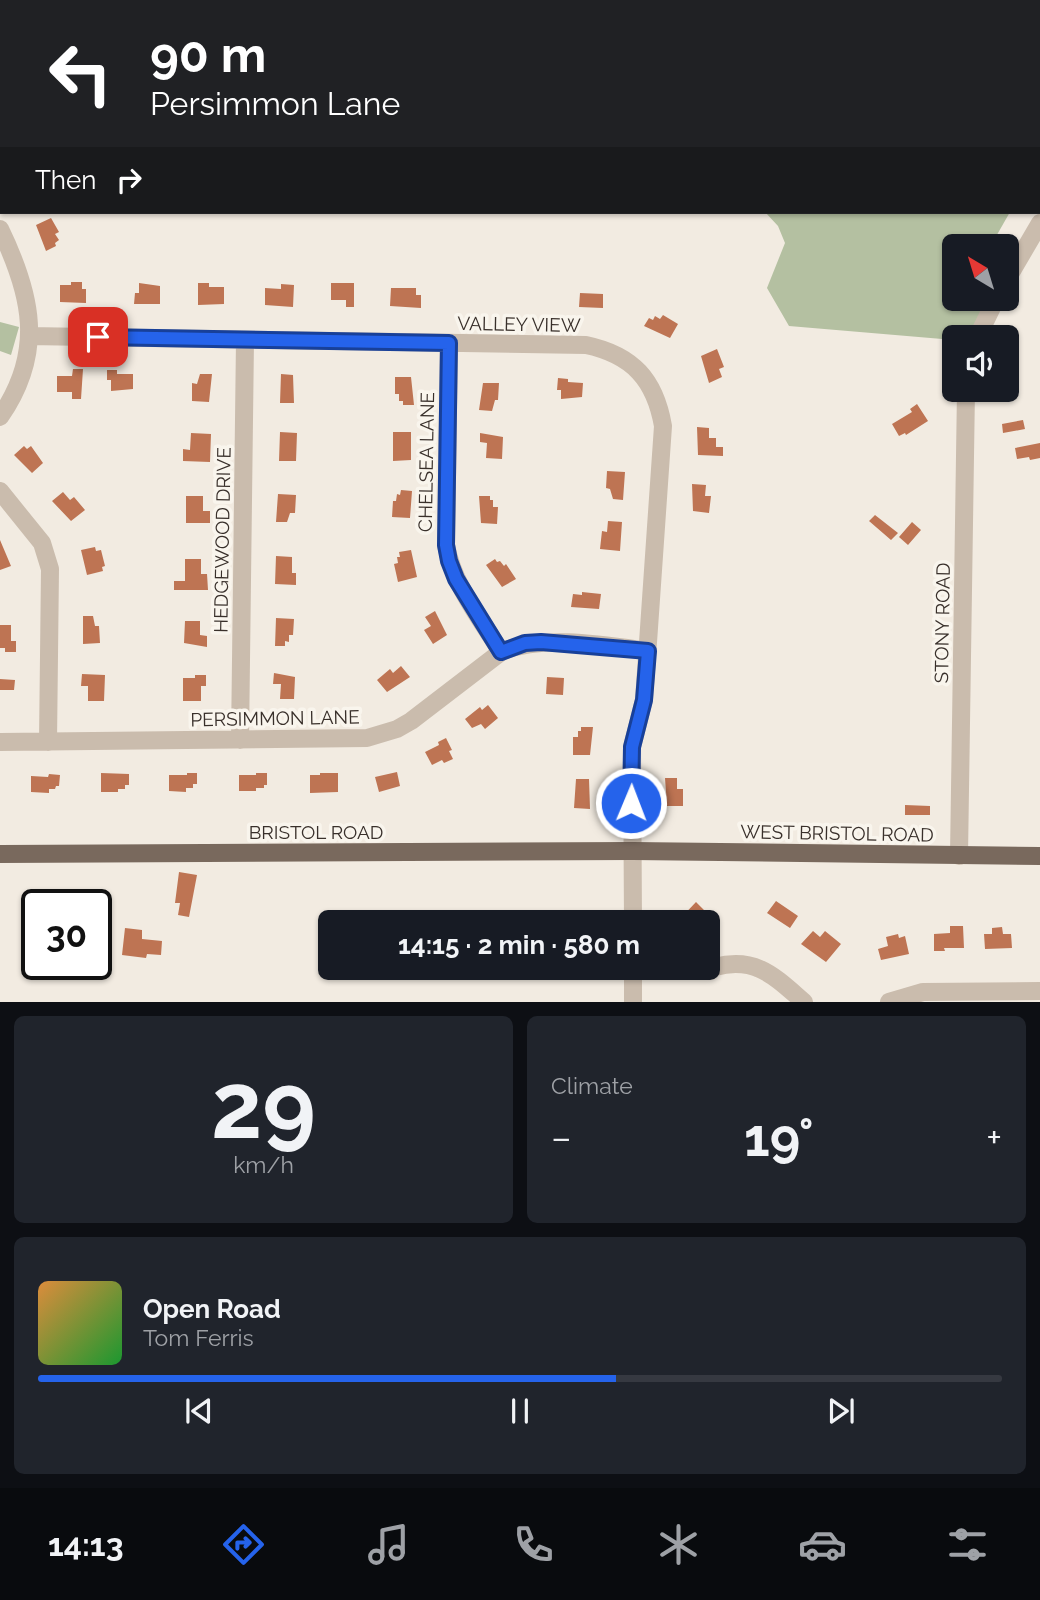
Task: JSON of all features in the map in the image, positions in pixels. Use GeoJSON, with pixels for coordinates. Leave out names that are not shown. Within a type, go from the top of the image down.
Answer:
{"type":"FeatureCollection","features":[{"type":"Feature","properties":{"kind":"main road","name":"WEST BRISTOL ROAD"},"geometry":{"type":"LineString","coordinates":[[633,851],[1040,856]]}},
{"type":"Feature","properties":{"kind":"main road","name":"BRISTOL ROAD"},"geometry":{"type":"LineString","coordinates":[[0,854],[633,851]]}},
{"type":"Feature","properties":{"kind":"street"},"geometry":{"type":"LineString","coordinates":[[1019,259],[1040,223]]}},
{"type":"Feature","properties":{"kind":"street"},"geometry":{"type":"LineString","coordinates":[[0,229],[24,287],[29,336],[24,366],[17,386],[0,417]]}},
{"type":"Feature","properties":{"kind":"street","name":"VALLEY VIEW"},"geometry":{"type":"LineString","coordinates":[[29,336],[595,347],[615,354],[631,364],[651,386],[663,426],[644,700],[632,747],[633,910]]}},
{"type":"Feature","properties":{"kind":"street","name":"HEDGEWOOD DRIVE"},"geometry":{"type":"LineString","coordinates":[[240,740],[245,340]]}},
{"type":"Feature","properties":{"kind":"street","name":"CHELSEA LANE"},"geometry":{"type":"LineString","coordinates":[[449,343],[446,545],[456,579],[501,652]]}},
{"type":"Feature","properties":{"kind":"street","name":"STONY ROAD"},"geometry":{"type":"LineString","coordinates":[[959,856],[966,402]]}},
{"type":"Feature","properties":{"kind":"street"},"geometry":{"type":"LineString","coordinates":[[0,491],[42,543],[50,569],[48,742]]}},
{"type":"Feature","properties":{"kind":"street","name":"PERSIMMON LANE"},"geometry":{"type":"LineString","coordinates":[[0,742],[351,740],[383,734],[411,721],[501,652],[525,643],[648,651]]}},
{"type":"Feature","properties":{"kind":"street"},"geometry":{"type":"LineString","coordinates":[[720,966],[737,964],[763,969],[804,1002]]}},
{"type":"Feature","properties":{"kind":"street"},"geometry":{"type":"LineString","coordinates":[[633,980],[633,1002]]}},
{"type":"Feature","properties":{"kind":"street"},"geometry":{"type":"LineString","coordinates":[[889,1002],[923,992],[1040,991]]}},
{"type":"Feature","properties":{"kind":"green space"},"geometry":{"type":"Polygon","coordinates":[[[767,214],[1009,214],[997,234],[942,234],[942,312],[981,312],[974,325],[942,325],[942,339],[789,326],[767,288],[785,243],[778,226],[767,214]]]}},
{"type":"Feature","properties":{"kind":"green space"},"geometry":{"type":"Polygon","coordinates":[[[0,322],[19,327],[11,355],[0,351],[0,322]]]}},
{"type":"Feature","properties":{"kind":"building"},"geometry":{"type":"Polygon","coordinates":[[[51,218],[59,232],[55,234],[59,240],[55,243],[56,246],[46,251],[36,225],[51,218]]]}},
{"type":"Feature","properties":{"kind":"building"},"geometry":{"type":"Polygon","coordinates":[[[71,282],[82,282],[82,289],[86,289],[86,303],[60,302],[60,285],[71,285],[71,282]]]}},
{"type":"Feature","properties":{"kind":"building"},"geometry":{"type":"Polygon","coordinates":[[[139,283],[160,286],[160,304],[134,304],[135,293],[139,293],[139,283]]]}},
{"type":"Feature","properties":{"kind":"building"},"geometry":{"type":"Polygon","coordinates":[[[198,283],[209,283],[209,287],[224,287],[224,304],[198,305],[198,283]]]}},
{"type":"Feature","properties":{"kind":"building"},"geometry":{"type":"Polygon","coordinates":[[[331,283],[354,283],[354,307],[346,307],[346,300],[331,300],[331,283]]]}},
{"type":"Feature","properties":{"kind":"building"},"geometry":{"type":"Polygon","coordinates":[[[281,284],[294,285],[293,307],[265,305],[265,288],[281,289],[281,284]]]}},
{"type":"Feature","properties":{"kind":"building"},"geometry":{"type":"Polygon","coordinates":[[[391,288],[416,288],[416,295],[421,295],[421,308],[390,306],[391,288]]]}},
{"type":"Feature","properties":{"kind":"building"},"geometry":{"type":"Polygon","coordinates":[[[580,293],[603,294],[603,308],[579,307],[580,293]]]}},
{"type":"Feature","properties":{"kind":"building"},"geometry":{"type":"Polygon","coordinates":[[[663,315],[678,324],[670,338],[644,326],[649,318],[653,320],[655,316],[660,319],[663,315]]]}},
{"type":"Feature","properties":{"kind":"building"},"geometry":{"type":"Polygon","coordinates":[[[717,349],[724,367],[719,369],[722,377],[709,383],[701,356],[717,349]]]}},
{"type":"Feature","properties":{"kind":"building"},"geometry":{"type":"Polygon","coordinates":[[[73,369],[83,369],[81,399],[72,399],[72,392],[57,392],[57,376],[72,376],[73,369]]]}},
{"type":"Feature","properties":{"kind":"building"},"geometry":{"type":"Polygon","coordinates":[[[107,370],[117,370],[117,374],[133,374],[133,389],[111,391],[107,370]]]}},
{"type":"Feature","properties":{"kind":"building"},"geometry":{"type":"Polygon","coordinates":[[[200,374],[212,374],[209,402],[192,401],[192,383],[197,384],[200,374]]]}},
{"type":"Feature","properties":{"kind":"building"},"geometry":{"type":"Polygon","coordinates":[[[281,374],[293,375],[294,403],[280,403],[281,374]]]}},
{"type":"Feature","properties":{"kind":"building"},"geometry":{"type":"Polygon","coordinates":[[[395,377],[411,377],[414,405],[403,405],[403,401],[399,401],[399,394],[395,394],[395,377]]]}},
{"type":"Feature","properties":{"kind":"building"},"geometry":{"type":"Polygon","coordinates":[[[558,378],[583,383],[582,397],[561,399],[561,390],[557,390],[558,378]]]}},
{"type":"Feature","properties":{"kind":"building"},"geometry":{"type":"Polygon","coordinates":[[[483,383],[499,383],[498,400],[495,400],[492,411],[479,410],[483,383]]]}},
{"type":"Feature","properties":{"kind":"building"},"geometry":{"type":"Polygon","coordinates":[[[917,404],[928,421],[906,435],[905,433],[899,436],[892,424],[912,412],[910,409],[917,404]]]}},
{"type":"Feature","properties":{"kind":"building"},"geometry":{"type":"Polygon","coordinates":[[[1023,420],[1025,429],[1003,433],[1002,424],[1023,420]]]}},
{"type":"Feature","properties":{"kind":"building"},"geometry":{"type":"Polygon","coordinates":[[[697,427],[709,428],[709,438],[716,438],[716,447],[723,447],[723,456],[698,455],[697,427]]]}},
{"type":"Feature","properties":{"kind":"building"},"geometry":{"type":"Polygon","coordinates":[[[280,432],[297,433],[296,461],[279,461],[280,432]]]}},
{"type":"Feature","properties":{"kind":"building"},"geometry":{"type":"Polygon","coordinates":[[[393,432],[411,432],[411,460],[393,461],[393,432]]]}},
{"type":"Feature","properties":{"kind":"building"},"geometry":{"type":"Polygon","coordinates":[[[191,433],[211,434],[210,462],[183,461],[183,449],[190,450],[191,433]]]}},
{"type":"Feature","properties":{"kind":"building"},"geometry":{"type":"Polygon","coordinates":[[[480,433],[503,437],[502,459],[486,458],[487,443],[480,442],[480,433]]]}},
{"type":"Feature","properties":{"kind":"building"},"geometry":{"type":"Polygon","coordinates":[[[1040,443],[1040,458],[1017,459],[1015,448],[1040,443]]]}},
{"type":"Feature","properties":{"kind":"building"},"geometry":{"type":"Polygon","coordinates":[[[24,446],[27,449],[31,446],[43,463],[32,473],[14,455],[24,446]]]}},
{"type":"Feature","properties":{"kind":"building"},"geometry":{"type":"Polygon","coordinates":[[[607,471],[625,472],[623,500],[613,499],[610,489],[606,488],[607,471]]]}},
{"type":"Feature","properties":{"kind":"building"},"geometry":{"type":"Polygon","coordinates":[[[692,484],[706,485],[705,496],[711,496],[709,513],[693,511],[692,484]]]}},
{"type":"Feature","properties":{"kind":"building"},"geometry":{"type":"Polygon","coordinates":[[[401,490],[412,491],[410,518],[392,517],[393,501],[396,501],[401,490]]]}},
{"type":"Feature","properties":{"kind":"building"},"geometry":{"type":"Polygon","coordinates":[[[63,492],[70,500],[74,497],[85,510],[71,521],[52,501],[63,492]]]}},
{"type":"Feature","properties":{"kind":"building"},"geometry":{"type":"Polygon","coordinates":[[[278,494],[296,495],[295,513],[290,513],[287,522],[276,522],[278,494]]]}},
{"type":"Feature","properties":{"kind":"building"},"geometry":{"type":"Polygon","coordinates":[[[186,496],[203,496],[203,511],[210,511],[210,523],[186,523],[186,496]]]}},
{"type":"Feature","properties":{"kind":"building"},"geometry":{"type":"Polygon","coordinates":[[[479,496],[490,496],[493,507],[498,507],[497,524],[481,523],[479,496]]]}},
{"type":"Feature","properties":{"kind":"building"},"geometry":{"type":"Polygon","coordinates":[[[875,515],[898,533],[891,540],[869,521],[875,515]]]}},
{"type":"Feature","properties":{"kind":"building"},"geometry":{"type":"Polygon","coordinates":[[[608,521],[622,522],[620,551],[600,549],[602,531],[607,532],[608,521]]]}},
{"type":"Feature","properties":{"kind":"building"},"geometry":{"type":"Polygon","coordinates":[[[912,522],[921,530],[908,545],[899,537],[912,522]]]}},
{"type":"Feature","properties":{"kind":"building"},"geometry":{"type":"Polygon","coordinates":[[[0,540],[11,566],[0,570],[0,540]]]}},
{"type":"Feature","properties":{"kind":"building"},"geometry":{"type":"Polygon","coordinates":[[[95,547],[96,551],[101,550],[105,566],[102,567],[103,571],[87,575],[81,550],[95,547]]]}},
{"type":"Feature","properties":{"kind":"building"},"geometry":{"type":"Polygon","coordinates":[[[411,550],[417,577],[398,582],[394,564],[398,563],[399,552],[411,550]]]}},
{"type":"Feature","properties":{"kind":"building"},"geometry":{"type":"Polygon","coordinates":[[[276,556],[292,557],[292,573],[296,573],[296,585],[275,584],[276,556]]]}},
{"type":"Feature","properties":{"kind":"building"},"geometry":{"type":"Polygon","coordinates":[[[185,559],[201,559],[201,574],[207,574],[208,590],[174,590],[174,581],[185,581],[185,559]]]}},
{"type":"Feature","properties":{"kind":"building"},"geometry":{"type":"Polygon","coordinates":[[[495,559],[504,566],[506,564],[516,579],[502,587],[486,565],[495,559]]]}},
{"type":"Feature","properties":{"kind":"building"},"geometry":{"type":"Polygon","coordinates":[[[582,592],[601,594],[599,609],[571,607],[573,594],[582,595],[582,592]]]}},
{"type":"Feature","properties":{"kind":"building"},"geometry":{"type":"Polygon","coordinates":[[[435,611],[447,635],[433,644],[424,630],[431,626],[425,617],[435,611]]]}},
{"type":"Feature","properties":{"kind":"building"},"geometry":{"type":"Polygon","coordinates":[[[83,616],[93,616],[95,626],[99,626],[100,643],[83,644],[83,616]]]}},
{"type":"Feature","properties":{"kind":"building"},"geometry":{"type":"Polygon","coordinates":[[[276,618],[294,619],[293,635],[289,635],[289,642],[285,641],[285,646],[275,646],[276,618]]]}},
{"type":"Feature","properties":{"kind":"building"},"geometry":{"type":"Polygon","coordinates":[[[185,621],[200,621],[200,635],[207,636],[207,647],[184,643],[185,621]]]}},
{"type":"Feature","properties":{"kind":"building"},"geometry":{"type":"Polygon","coordinates":[[[0,625],[11,625],[11,641],[16,641],[16,652],[5,652],[5,648],[0,648],[0,625]]]}},
{"type":"Feature","properties":{"kind":"building"},"geometry":{"type":"Polygon","coordinates":[[[401,666],[410,677],[387,692],[377,680],[390,669],[393,673],[401,666]]]}},
{"type":"Feature","properties":{"kind":"building"},"geometry":{"type":"Polygon","coordinates":[[[274,673],[295,677],[294,699],[280,699],[281,684],[273,684],[274,673]]]}},
{"type":"Feature","properties":{"kind":"building"},"geometry":{"type":"Polygon","coordinates":[[[82,674],[105,675],[104,701],[88,701],[88,686],[81,686],[82,674]]]}},
{"type":"Feature","properties":{"kind":"building"},"geometry":{"type":"Polygon","coordinates":[[[195,675],[206,675],[206,686],[201,686],[201,701],[183,701],[183,678],[195,678],[195,675]]]}},
{"type":"Feature","properties":{"kind":"building"},"geometry":{"type":"Polygon","coordinates":[[[547,677],[564,678],[563,695],[546,694],[547,677]]]}},
{"type":"Feature","properties":{"kind":"building"},"geometry":{"type":"Polygon","coordinates":[[[0,679],[15,680],[14,690],[0,690],[0,679]]]}},
{"type":"Feature","properties":{"kind":"building"},"geometry":{"type":"Polygon","coordinates":[[[488,705],[498,718],[485,729],[481,724],[472,728],[465,719],[480,707],[482,710],[488,705]]]}},
{"type":"Feature","properties":{"kind":"building"},"geometry":{"type":"Polygon","coordinates":[[[581,727],[593,727],[590,755],[573,755],[573,737],[578,737],[581,727]]]}},
{"type":"Feature","properties":{"kind":"building"},"geometry":{"type":"Polygon","coordinates":[[[446,738],[453,759],[432,765],[425,752],[446,738]]]}},
{"type":"Feature","properties":{"kind":"building"},"geometry":{"type":"Polygon","coordinates":[[[397,772],[400,786],[379,792],[375,777],[397,772]]]}},
{"type":"Feature","properties":{"kind":"building"},"geometry":{"type":"Polygon","coordinates":[[[101,773],[129,774],[129,785],[125,785],[125,789],[118,789],[118,792],[101,792],[101,773]]]}},
{"type":"Feature","properties":{"kind":"building"},"geometry":{"type":"Polygon","coordinates":[[[197,773],[197,784],[193,784],[193,788],[186,788],[186,792],[169,791],[169,775],[197,773]]]}},
{"type":"Feature","properties":{"kind":"building"},"geometry":{"type":"Polygon","coordinates":[[[267,773],[267,785],[264,785],[264,788],[256,788],[256,791],[239,791],[239,775],[267,773]]]}},
{"type":"Feature","properties":{"kind":"building"},"geometry":{"type":"Polygon","coordinates":[[[338,773],[338,792],[310,793],[310,775],[338,773]]]}},
{"type":"Feature","properties":{"kind":"building"},"geometry":{"type":"Polygon","coordinates":[[[49,774],[60,775],[59,786],[49,789],[49,793],[31,792],[31,776],[48,777],[49,774]]]}},
{"type":"Feature","properties":{"kind":"building"},"geometry":{"type":"Polygon","coordinates":[[[665,778],[677,778],[677,789],[683,789],[683,806],[667,806],[665,778]]]}},
{"type":"Feature","properties":{"kind":"building"},"geometry":{"type":"Polygon","coordinates":[[[576,779],[589,779],[590,809],[574,808],[576,779]]]}},
{"type":"Feature","properties":{"kind":"building"},"geometry":{"type":"Polygon","coordinates":[[[905,805],[930,806],[930,815],[905,815],[905,805]]]}},
{"type":"Feature","properties":{"kind":"building"},"geometry":{"type":"Polygon","coordinates":[[[179,872],[197,875],[189,917],[178,915],[180,903],[175,903],[179,872]]]}},
{"type":"Feature","properties":{"kind":"building"},"geometry":{"type":"Polygon","coordinates":[[[776,901],[798,916],[790,928],[767,913],[776,901]]]}},
{"type":"Feature","properties":{"kind":"building"},"geometry":{"type":"Polygon","coordinates":[[[696,902],[704,910],[688,910],[696,902]]]}},
{"type":"Feature","properties":{"kind":"building"},"geometry":{"type":"Polygon","coordinates":[[[950,926],[963,926],[964,948],[934,951],[934,934],[950,933],[950,926]]]}},
{"type":"Feature","properties":{"kind":"building"},"geometry":{"type":"Polygon","coordinates":[[[1002,927],[1003,934],[1011,934],[1012,948],[985,949],[984,934],[992,934],[992,928],[1002,927]]]}},
{"type":"Feature","properties":{"kind":"building"},"geometry":{"type":"Polygon","coordinates":[[[125,928],[142,930],[142,939],[162,941],[161,955],[147,954],[146,958],[122,955],[125,928]]]}},
{"type":"Feature","properties":{"kind":"building"},"geometry":{"type":"Polygon","coordinates":[[[813,931],[820,937],[825,931],[841,944],[826,962],[801,944],[813,931]]]}},
{"type":"Feature","properties":{"kind":"building"},"geometry":{"type":"Polygon","coordinates":[[[898,934],[899,938],[905,936],[909,954],[881,960],[878,949],[888,946],[886,937],[898,934]]]}},
{"type":"Feature","properties":{"kind":"route"},"geometry":{"type":"LineString","coordinates":[[98,337],[449,343],[446,545],[453,572],[501,652],[525,643],[541,642],[648,651],[644,700],[632,747],[631,803]]}}]}
